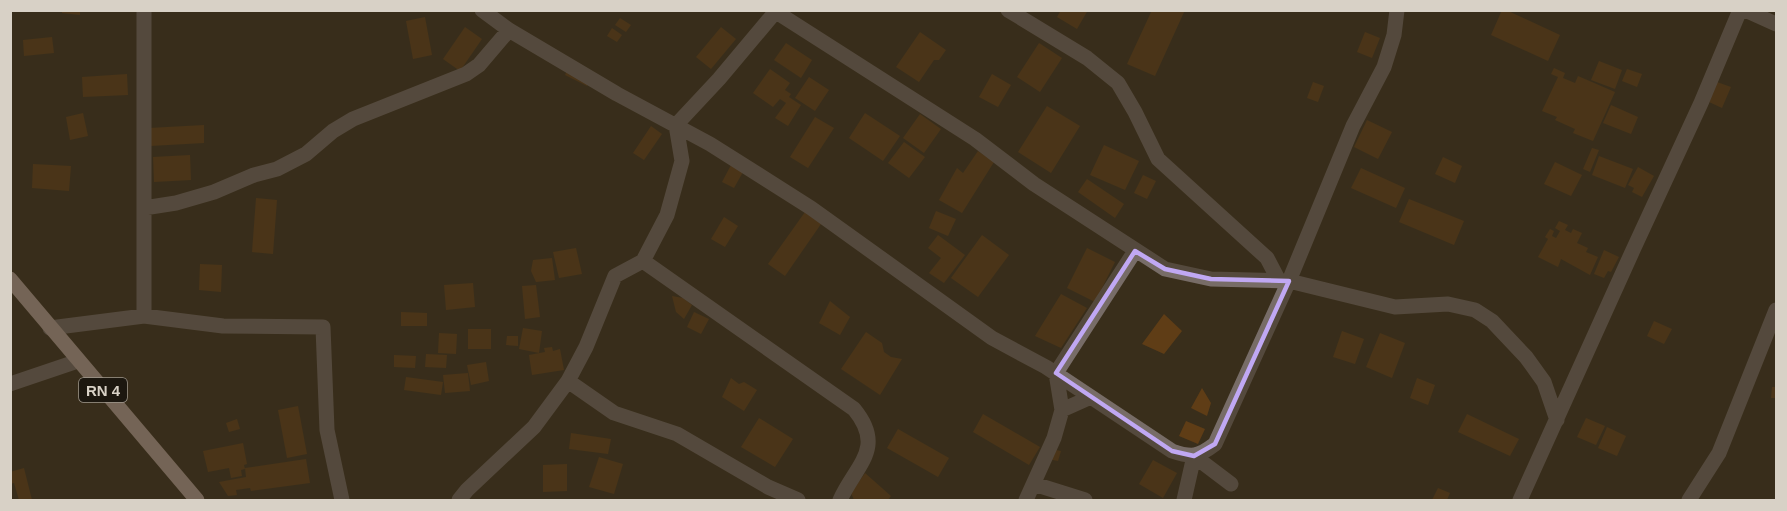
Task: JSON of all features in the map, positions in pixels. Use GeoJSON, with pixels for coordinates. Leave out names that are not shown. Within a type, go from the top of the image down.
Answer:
{"type":"FeatureCollection","features":[{"type":"Feature","properties":{"kind":"main road","name":"RN 4"},"geometry":{"type":"LineString","coordinates":[[10,279],[197,501]]}},
{"type":"Feature","properties":{"kind":"street"},"geometry":{"type":"LineString","coordinates":[[144,10],[144,316]]}},
{"type":"Feature","properties":{"kind":"street"},"geometry":{"type":"LineString","coordinates":[[482,10],[509,30],[617,94],[710,144],[811,208],[992,338],[1056,373],[1172,451],[1186,456],[1194,456],[1215,444],[1353,126],[1384,67],[1394,35],[1397,10]]}},
{"type":"Feature","properties":{"kind":"street"},"geometry":{"type":"LineString","coordinates":[[1008,10],[1029,16],[1118,83],[1158,159],[1267,258],[1284,281]]}},
{"type":"Feature","properties":{"kind":"street"},"geometry":{"type":"LineString","coordinates":[[1520,501],[1632,250],[1701,103],[1740,10]]}},
{"type":"Feature","properties":{"kind":"street"},"geometry":{"type":"LineString","coordinates":[[1745,10],[1776,24]]}},
{"type":"Feature","properties":{"kind":"street"},"geometry":{"type":"LineString","coordinates":[[676,125],[719,79],[775,11],[975,139],[1034,184],[1165,269],[1211,279],[1284,281],[1395,307],[1448,304],[1475,310],[1492,321],[1526,357],[1544,382],[1557,420]]}},
{"type":"Feature","properties":{"kind":"street"},"geometry":{"type":"LineString","coordinates":[[144,208],[176,203],[214,192],[254,175],[277,169],[306,154],[333,131],[353,119],[466,74],[479,65],[509,30]]}},
{"type":"Feature","properties":{"kind":"street"},"geometry":{"type":"LineString","coordinates":[[459,501],[534,427],[568,381],[586,346],[615,276],[643,261],[667,215],[682,161],[676,125]]}},
{"type":"Feature","properties":{"kind":"street"},"geometry":{"type":"LineString","coordinates":[[1026,501],[1054,438],[1062,410],[1056,373],[1135,251]]}},
{"type":"Feature","properties":{"kind":"street"},"geometry":{"type":"LineString","coordinates":[[643,261],[854,409],[863,420],[868,433],[868,454],[851,478],[840,501]]}},
{"type":"Feature","properties":{"kind":"street"},"geometry":{"type":"LineString","coordinates":[[1689,501],[1719,453],[1776,310]]}},
{"type":"Feature","properties":{"kind":"street"},"geometry":{"type":"LineString","coordinates":[[50,328],[144,316],[223,326],[322,327],[327,430],[342,501]]}},
{"type":"Feature","properties":{"kind":"street"},"geometry":{"type":"LineString","coordinates":[[10,384],[78,361]]}},
{"type":"Feature","properties":{"kind":"street"},"geometry":{"type":"LineString","coordinates":[[568,381],[614,413],[677,434],[768,487],[798,501]]}},
{"type":"Feature","properties":{"kind":"street"},"geometry":{"type":"LineString","coordinates":[[1544,382],[1574,383]]}},
{"type":"Feature","properties":{"kind":"street"},"geometry":{"type":"LineString","coordinates":[[1062,410],[1091,397]]}},
{"type":"Feature","properties":{"kind":"street"},"geometry":{"type":"LineString","coordinates":[[1194,456],[1231,484]]}},
{"type":"Feature","properties":{"kind":"street"},"geometry":{"type":"LineString","coordinates":[[1184,501],[1194,456]]}},
{"type":"Feature","properties":{"kind":"street"},"geometry":{"type":"LineString","coordinates":[[1034,484],[1085,501]]}},
{"type":"Feature","properties":{"kind":"highlighted area"},"geometry":{"type":"Polygon","coordinates":[[[1135,251],[1165,269],[1211,279],[1289,281],[1215,444],[1194,456],[1172,451],[1056,373],[1135,251]]]}},
{"type":"Feature","properties":{"kind":"building"},"geometry":{"type":"Polygon","coordinates":[[[62,10],[80,10],[80,15],[62,13],[62,10]]]}},
{"type":"Feature","properties":{"kind":"building"},"geometry":{"type":"Polygon","coordinates":[[[1061,10],[1088,10],[1077,29],[1057,17],[1061,10]]]}},
{"type":"Feature","properties":{"kind":"building"},"geometry":{"type":"Polygon","coordinates":[[[1152,10],[1185,10],[1155,76],[1127,64],[1152,10]]]}},
{"type":"Feature","properties":{"kind":"building"},"geometry":{"type":"Polygon","coordinates":[[[1502,10],[1560,35],[1548,61],[1491,35],[1502,10]]]}},
{"type":"Feature","properties":{"kind":"building"},"geometry":{"type":"Polygon","coordinates":[[[425,17],[432,55],[413,59],[406,21],[425,17]]]}},
{"type":"Feature","properties":{"kind":"building"},"geometry":{"type":"Polygon","coordinates":[[[620,18],[631,25],[626,32],[615,25],[620,18]]]}},
{"type":"Feature","properties":{"kind":"building"},"geometry":{"type":"Polygon","coordinates":[[[465,27],[482,39],[460,71],[443,59],[465,27]]]}},
{"type":"Feature","properties":{"kind":"building"},"geometry":{"type":"Polygon","coordinates":[[[721,27],[736,39],[711,69],[696,57],[721,27]]]}},
{"type":"Feature","properties":{"kind":"building"},"geometry":{"type":"Polygon","coordinates":[[[612,28],[622,35],[617,42],[607,36],[612,28]]]}},
{"type":"Feature","properties":{"kind":"building"},"geometry":{"type":"Polygon","coordinates":[[[920,32],[946,50],[939,60],[934,60],[919,82],[896,67],[920,32]]]}},
{"type":"Feature","properties":{"kind":"building"},"geometry":{"type":"Polygon","coordinates":[[[1365,32],[1380,38],[1372,58],[1357,52],[1365,32]]]}},
{"type":"Feature","properties":{"kind":"building"},"geometry":{"type":"Polygon","coordinates":[[[52,37],[54,53],[24,56],[23,40],[52,37]]]}},
{"type":"Feature","properties":{"kind":"building"},"geometry":{"type":"Polygon","coordinates":[[[786,43],[812,60],[801,78],[774,60],[786,43]]]}},
{"type":"Feature","properties":{"kind":"building"},"geometry":{"type":"Polygon","coordinates":[[[1039,43],[1062,58],[1040,92],[1017,77],[1039,43]]]}},
{"type":"Feature","properties":{"kind":"building"},"geometry":{"type":"Polygon","coordinates":[[[1599,61],[1622,70],[1615,89],[1591,80],[1599,61]]]}},
{"type":"Feature","properties":{"kind":"building"},"geometry":{"type":"Polygon","coordinates":[[[568,68],[590,79],[587,86],[565,75],[568,68]]]}},
{"type":"Feature","properties":{"kind":"building"},"geometry":{"type":"Polygon","coordinates":[[[1554,68],[1565,73],[1563,78],[1575,83],[1578,76],[1615,92],[1593,141],[1573,133],[1575,129],[1555,120],[1557,117],[1542,111],[1558,77],[1551,74],[1554,68]]]}},
{"type":"Feature","properties":{"kind":"building"},"geometry":{"type":"Polygon","coordinates":[[[770,69],[790,83],[785,90],[791,94],[789,97],[801,105],[788,126],[775,118],[786,103],[780,99],[773,107],[753,93],[770,69]]]}},
{"type":"Feature","properties":{"kind":"building"},"geometry":{"type":"Polygon","coordinates":[[[1627,69],[1642,74],[1637,87],[1622,81],[1627,69]]]}},
{"type":"Feature","properties":{"kind":"building"},"geometry":{"type":"Polygon","coordinates":[[[127,74],[128,95],[83,97],[82,77],[127,74]]]}},
{"type":"Feature","properties":{"kind":"building"},"geometry":{"type":"Polygon","coordinates":[[[992,74],[1011,85],[998,107],[979,97],[992,74]]]}},
{"type":"Feature","properties":{"kind":"building"},"geometry":{"type":"Polygon","coordinates":[[[809,77],[829,90],[815,111],[795,98],[809,77]]]}},
{"type":"Feature","properties":{"kind":"building"},"geometry":{"type":"Polygon","coordinates":[[[1313,82],[1324,86],[1318,102],[1307,98],[1313,82]]]}},
{"type":"Feature","properties":{"kind":"building"},"geometry":{"type":"Polygon","coordinates":[[[1717,82],[1731,87],[1722,108],[1709,102],[1717,82]]]}},
{"type":"Feature","properties":{"kind":"building"},"geometry":{"type":"Polygon","coordinates":[[[1611,105],[1638,117],[1631,134],[1603,123],[1611,105]]]}},
{"type":"Feature","properties":{"kind":"building"},"geometry":{"type":"Polygon","coordinates":[[[1047,106],[1080,126],[1051,173],[1018,152],[1047,106]]]}},
{"type":"Feature","properties":{"kind":"building"},"geometry":{"type":"Polygon","coordinates":[[[83,113],[88,136],[70,140],[66,117],[83,113]]]}},
{"type":"Feature","properties":{"kind":"building"},"geometry":{"type":"Polygon","coordinates":[[[865,113],[900,136],[883,161],[849,138],[865,113]]]}},
{"type":"Feature","properties":{"kind":"building"},"geometry":{"type":"Polygon","coordinates":[[[920,114],[941,129],[924,153],[903,138],[920,114]]]}},
{"type":"Feature","properties":{"kind":"building"},"geometry":{"type":"Polygon","coordinates":[[[815,117],[834,128],[808,168],[790,157],[815,117]]]}},
{"type":"Feature","properties":{"kind":"building"},"geometry":{"type":"Polygon","coordinates":[[[1367,120],[1392,132],[1378,159],[1354,147],[1367,120]]]}},
{"type":"Feature","properties":{"kind":"building"},"geometry":{"type":"Polygon","coordinates":[[[204,125],[204,143],[150,146],[149,128],[204,125]]]}},
{"type":"Feature","properties":{"kind":"building"},"geometry":{"type":"Polygon","coordinates":[[[651,126],[662,134],[644,160],[633,153],[651,126]]]}},
{"type":"Feature","properties":{"kind":"building"},"geometry":{"type":"Polygon","coordinates":[[[904,142],[925,157],[909,178],[888,163],[904,142]]]}},
{"type":"Feature","properties":{"kind":"building"},"geometry":{"type":"Polygon","coordinates":[[[1104,145],[1139,161],[1125,190],[1090,175],[1104,145]]]}},
{"type":"Feature","properties":{"kind":"building"},"geometry":{"type":"Polygon","coordinates":[[[1592,148],[1599,150],[1590,172],[1583,169],[1592,148]]]}},
{"type":"Feature","properties":{"kind":"building"},"geometry":{"type":"Polygon","coordinates":[[[978,151],[994,162],[962,213],[939,200],[957,168],[963,173],[978,151]]]}},
{"type":"Feature","properties":{"kind":"building"},"geometry":{"type":"Polygon","coordinates":[[[190,155],[191,180],[154,182],[153,157],[190,155]]]}},
{"type":"Feature","properties":{"kind":"building"},"geometry":{"type":"Polygon","coordinates":[[[1599,156],[1633,169],[1625,188],[1592,175],[1599,156]]]}},
{"type":"Feature","properties":{"kind":"building"},"geometry":{"type":"Polygon","coordinates":[[[1443,157],[1462,166],[1455,183],[1435,174],[1443,157]]]}},
{"type":"Feature","properties":{"kind":"building"},"geometry":{"type":"Polygon","coordinates":[[[1555,162],[1582,175],[1571,196],[1544,184],[1555,162]]]}},
{"type":"Feature","properties":{"kind":"building"},"geometry":{"type":"Polygon","coordinates":[[[33,164],[71,166],[69,191],[32,188],[33,164]]]}},
{"type":"Feature","properties":{"kind":"building"},"geometry":{"type":"Polygon","coordinates":[[[731,165],[743,172],[734,188],[722,182],[731,165]]]}},
{"type":"Feature","properties":{"kind":"building"},"geometry":{"type":"Polygon","coordinates":[[[1638,167],[1654,176],[1642,197],[1632,192],[1634,188],[1628,185],[1638,167]]]}},
{"type":"Feature","properties":{"kind":"building"},"geometry":{"type":"Polygon","coordinates":[[[1361,168],[1405,188],[1396,208],[1351,188],[1361,168]]]}},
{"type":"Feature","properties":{"kind":"building"},"geometry":{"type":"Polygon","coordinates":[[[1143,175],[1156,181],[1147,199],[1134,193],[1143,175]]]}},
{"type":"Feature","properties":{"kind":"building"},"geometry":{"type":"Polygon","coordinates":[[[1087,179],[1124,204],[1115,218],[1078,192],[1087,179]]]}},
{"type":"Feature","properties":{"kind":"building"},"geometry":{"type":"Polygon","coordinates":[[[256,198],[277,200],[273,254],[252,252],[256,198]]]}},
{"type":"Feature","properties":{"kind":"building"},"geometry":{"type":"Polygon","coordinates":[[[1409,199],[1464,221],[1454,245],[1399,222],[1409,199]]]}},
{"type":"Feature","properties":{"kind":"building"},"geometry":{"type":"Polygon","coordinates":[[[936,211],[956,219],[948,236],[929,228],[936,211]]]}},
{"type":"Feature","properties":{"kind":"building"},"geometry":{"type":"Polygon","coordinates":[[[805,212],[821,224],[785,276],[768,264],[805,212]]]}},
{"type":"Feature","properties":{"kind":"building"},"geometry":{"type":"Polygon","coordinates":[[[724,217],[738,226],[725,247],[711,239],[724,217]]]}},
{"type":"Feature","properties":{"kind":"building"},"geometry":{"type":"Polygon","coordinates":[[[1559,221],[1568,225],[1565,230],[1571,233],[1573,229],[1582,233],[1577,243],[1588,248],[1586,252],[1598,257],[1590,275],[1561,259],[1558,267],[1538,257],[1548,239],[1545,237],[1550,229],[1554,231],[1552,236],[1556,238],[1560,231],[1555,228],[1559,221]]]}},
{"type":"Feature","properties":{"kind":"building"},"geometry":{"type":"Polygon","coordinates":[[[938,235],[965,255],[944,283],[929,273],[941,258],[928,248],[938,235]]]}},
{"type":"Feature","properties":{"kind":"building"},"geometry":{"type":"Polygon","coordinates":[[[982,235],[1009,255],[978,297],[951,278],[982,235]]]}},
{"type":"Feature","properties":{"kind":"building"},"geometry":{"type":"Polygon","coordinates":[[[576,248],[582,274],[559,278],[553,252],[576,248]]]}},
{"type":"Feature","properties":{"kind":"building"},"geometry":{"type":"Polygon","coordinates":[[[1087,248],[1115,262],[1095,302],[1067,288],[1087,248]]]}},
{"type":"Feature","properties":{"kind":"building"},"geometry":{"type":"Polygon","coordinates":[[[1604,250],[1619,257],[1611,272],[1608,271],[1604,278],[1594,274],[1604,250]]]}},
{"type":"Feature","properties":{"kind":"building"},"geometry":{"type":"Polygon","coordinates":[[[552,258],[555,280],[536,282],[531,271],[533,260],[552,258]]]}},
{"type":"Feature","properties":{"kind":"building"},"geometry":{"type":"Polygon","coordinates":[[[200,264],[222,265],[221,292],[199,290],[200,264]]]}},
{"type":"Feature","properties":{"kind":"building"},"geometry":{"type":"Polygon","coordinates":[[[473,283],[475,307],[446,310],[444,285],[473,283]]]}},
{"type":"Feature","properties":{"kind":"building"},"geometry":{"type":"Polygon","coordinates":[[[536,285],[540,317],[525,319],[522,286],[536,285]]]}},
{"type":"Feature","properties":{"kind":"building"},"geometry":{"type":"Polygon","coordinates":[[[1061,294],[1087,308],[1061,348],[1035,336],[1061,294]]]}},
{"type":"Feature","properties":{"kind":"building"},"geometry":{"type":"Polygon","coordinates":[[[672,296],[683,298],[692,305],[684,319],[676,312],[672,296]]]}},
{"type":"Feature","properties":{"kind":"building"},"geometry":{"type":"Polygon","coordinates":[[[830,301],[850,317],[840,335],[819,323],[830,301]]]}},
{"type":"Feature","properties":{"kind":"building"},"geometry":{"type":"Polygon","coordinates":[[[401,312],[427,313],[427,326],[401,326],[401,312]]]}},
{"type":"Feature","properties":{"kind":"building"},"geometry":{"type":"Polygon","coordinates":[[[694,312],[709,319],[701,334],[687,327],[694,312]]]}},
{"type":"Feature","properties":{"kind":"building"},"geometry":{"type":"Polygon","coordinates":[[[1164,314],[1182,331],[1164,354],[1142,344],[1164,314]]]}},
{"type":"Feature","properties":{"kind":"building"},"geometry":{"type":"Polygon","coordinates":[[[1654,321],[1672,329],[1664,344],[1647,336],[1654,321]]]}},
{"type":"Feature","properties":{"kind":"building"},"geometry":{"type":"Polygon","coordinates":[[[523,328],[542,331],[539,353],[519,349],[523,328]]]}},
{"type":"Feature","properties":{"kind":"building"},"geometry":{"type":"Polygon","coordinates":[[[468,329],[491,329],[491,349],[468,349],[468,329]]]}},
{"type":"Feature","properties":{"kind":"building"},"geometry":{"type":"Polygon","coordinates":[[[1342,331],[1364,339],[1355,364],[1333,357],[1342,331]]]}},
{"type":"Feature","properties":{"kind":"building"},"geometry":{"type":"Polygon","coordinates":[[[866,332],[882,343],[884,352],[891,357],[902,359],[880,395],[841,369],[866,332]]]}},
{"type":"Feature","properties":{"kind":"building"},"geometry":{"type":"Polygon","coordinates":[[[439,333],[457,334],[456,354],[438,353],[439,333]]]}},
{"type":"Feature","properties":{"kind":"building"},"geometry":{"type":"Polygon","coordinates":[[[1380,333],[1405,343],[1392,378],[1366,367],[1380,333]]]}},
{"type":"Feature","properties":{"kind":"building"},"geometry":{"type":"Polygon","coordinates":[[[507,336],[518,336],[518,346],[506,345],[507,336]]]}},
{"type":"Feature","properties":{"kind":"building"},"geometry":{"type":"Polygon","coordinates":[[[552,347],[553,351],[560,349],[564,370],[532,375],[529,355],[545,352],[544,348],[552,347]]]}},
{"type":"Feature","properties":{"kind":"building"},"geometry":{"type":"Polygon","coordinates":[[[426,354],[447,355],[446,368],[425,367],[426,354]]]}},
{"type":"Feature","properties":{"kind":"building"},"geometry":{"type":"Polygon","coordinates":[[[394,355],[416,356],[415,368],[394,367],[394,355]]]}},
{"type":"Feature","properties":{"kind":"building"},"geometry":{"type":"Polygon","coordinates":[[[486,362],[489,381],[471,385],[467,365],[486,362]]]}},
{"type":"Feature","properties":{"kind":"building"},"geometry":{"type":"Polygon","coordinates":[[[468,373],[470,391],[445,393],[443,375],[468,373]]]}},
{"type":"Feature","properties":{"kind":"building"},"geometry":{"type":"Polygon","coordinates":[[[406,377],[443,382],[441,395],[404,390],[406,377]]]}},
{"type":"Feature","properties":{"kind":"building"},"geometry":{"type":"Polygon","coordinates":[[[731,378],[739,384],[744,382],[757,390],[744,411],[722,397],[731,378]]]}},
{"type":"Feature","properties":{"kind":"building"},"geometry":{"type":"Polygon","coordinates":[[[1417,378],[1435,385],[1428,405],[1410,398],[1417,378]]]}},
{"type":"Feature","properties":{"kind":"building"},"geometry":{"type":"Polygon","coordinates":[[[1772,387],[1776,387],[1776,398],[1771,398],[1772,387]]]}},
{"type":"Feature","properties":{"kind":"building"},"geometry":{"type":"Polygon","coordinates":[[[1202,388],[1211,403],[1207,416],[1191,408],[1202,388]]]}},
{"type":"Feature","properties":{"kind":"building"},"geometry":{"type":"Polygon","coordinates":[[[298,406],[307,454],[287,458],[278,410],[298,406]]]}},
{"type":"Feature","properties":{"kind":"building"},"geometry":{"type":"Polygon","coordinates":[[[983,414],[1040,447],[1029,465],[973,432],[983,414]]]}},
{"type":"Feature","properties":{"kind":"building"},"geometry":{"type":"Polygon","coordinates":[[[1467,414],[1519,439],[1510,456],[1458,432],[1467,414]]]}},
{"type":"Feature","properties":{"kind":"building"},"geometry":{"type":"Polygon","coordinates":[[[759,418],[793,439],[775,467],[741,447],[759,418]]]}},
{"type":"Feature","properties":{"kind":"building"},"geometry":{"type":"Polygon","coordinates":[[[1586,418],[1605,426],[1596,445],[1577,437],[1586,418]]]}},
{"type":"Feature","properties":{"kind":"building"},"geometry":{"type":"Polygon","coordinates":[[[237,419],[240,429],[229,432],[226,423],[237,419]]]}},
{"type":"Feature","properties":{"kind":"building"},"geometry":{"type":"Polygon","coordinates":[[[1186,421],[1205,429],[1198,444],[1179,436],[1186,421]]]}},
{"type":"Feature","properties":{"kind":"building"},"geometry":{"type":"Polygon","coordinates":[[[1607,427],[1626,436],[1617,456],[1598,448],[1607,427]]]}},
{"type":"Feature","properties":{"kind":"building"},"geometry":{"type":"Polygon","coordinates":[[[898,429],[949,458],[938,477],[887,448],[898,429]]]}},
{"type":"Feature","properties":{"kind":"building"},"geometry":{"type":"Polygon","coordinates":[[[571,433],[611,439],[608,454],[569,449],[571,433]]]}},
{"type":"Feature","properties":{"kind":"building"},"geometry":{"type":"Polygon","coordinates":[[[243,443],[247,464],[244,465],[245,469],[241,470],[242,476],[231,478],[229,468],[208,472],[203,451],[243,443]]]}},
{"type":"Feature","properties":{"kind":"building"},"geometry":{"type":"Polygon","coordinates":[[[1051,449],[1061,451],[1058,461],[1048,459],[1051,449]]]}},
{"type":"Feature","properties":{"kind":"building"},"geometry":{"type":"Polygon","coordinates":[[[599,457],[623,464],[614,494],[589,487],[599,457]]]}},
{"type":"Feature","properties":{"kind":"building"},"geometry":{"type":"Polygon","coordinates":[[[306,459],[310,483],[251,491],[250,488],[236,490],[237,495],[228,496],[219,482],[246,477],[245,468],[306,459]]]}},
{"type":"Feature","properties":{"kind":"building"},"geometry":{"type":"Polygon","coordinates":[[[1153,460],[1177,473],[1163,498],[1139,484],[1153,460]]]}},
{"type":"Feature","properties":{"kind":"building"},"geometry":{"type":"Polygon","coordinates":[[[567,464],[567,491],[543,492],[543,465],[567,464]]]}},
{"type":"Feature","properties":{"kind":"building"},"geometry":{"type":"Polygon","coordinates":[[[24,468],[32,500],[19,500],[14,483],[10,484],[10,472],[24,468]]]}},
{"type":"Feature","properties":{"kind":"building"},"geometry":{"type":"Polygon","coordinates":[[[865,473],[891,496],[888,500],[854,500],[851,493],[865,473]]]}},
{"type":"Feature","properties":{"kind":"building"},"geometry":{"type":"Polygon","coordinates":[[[1438,488],[1450,493],[1447,500],[1432,500],[1438,488]]]}}]}
